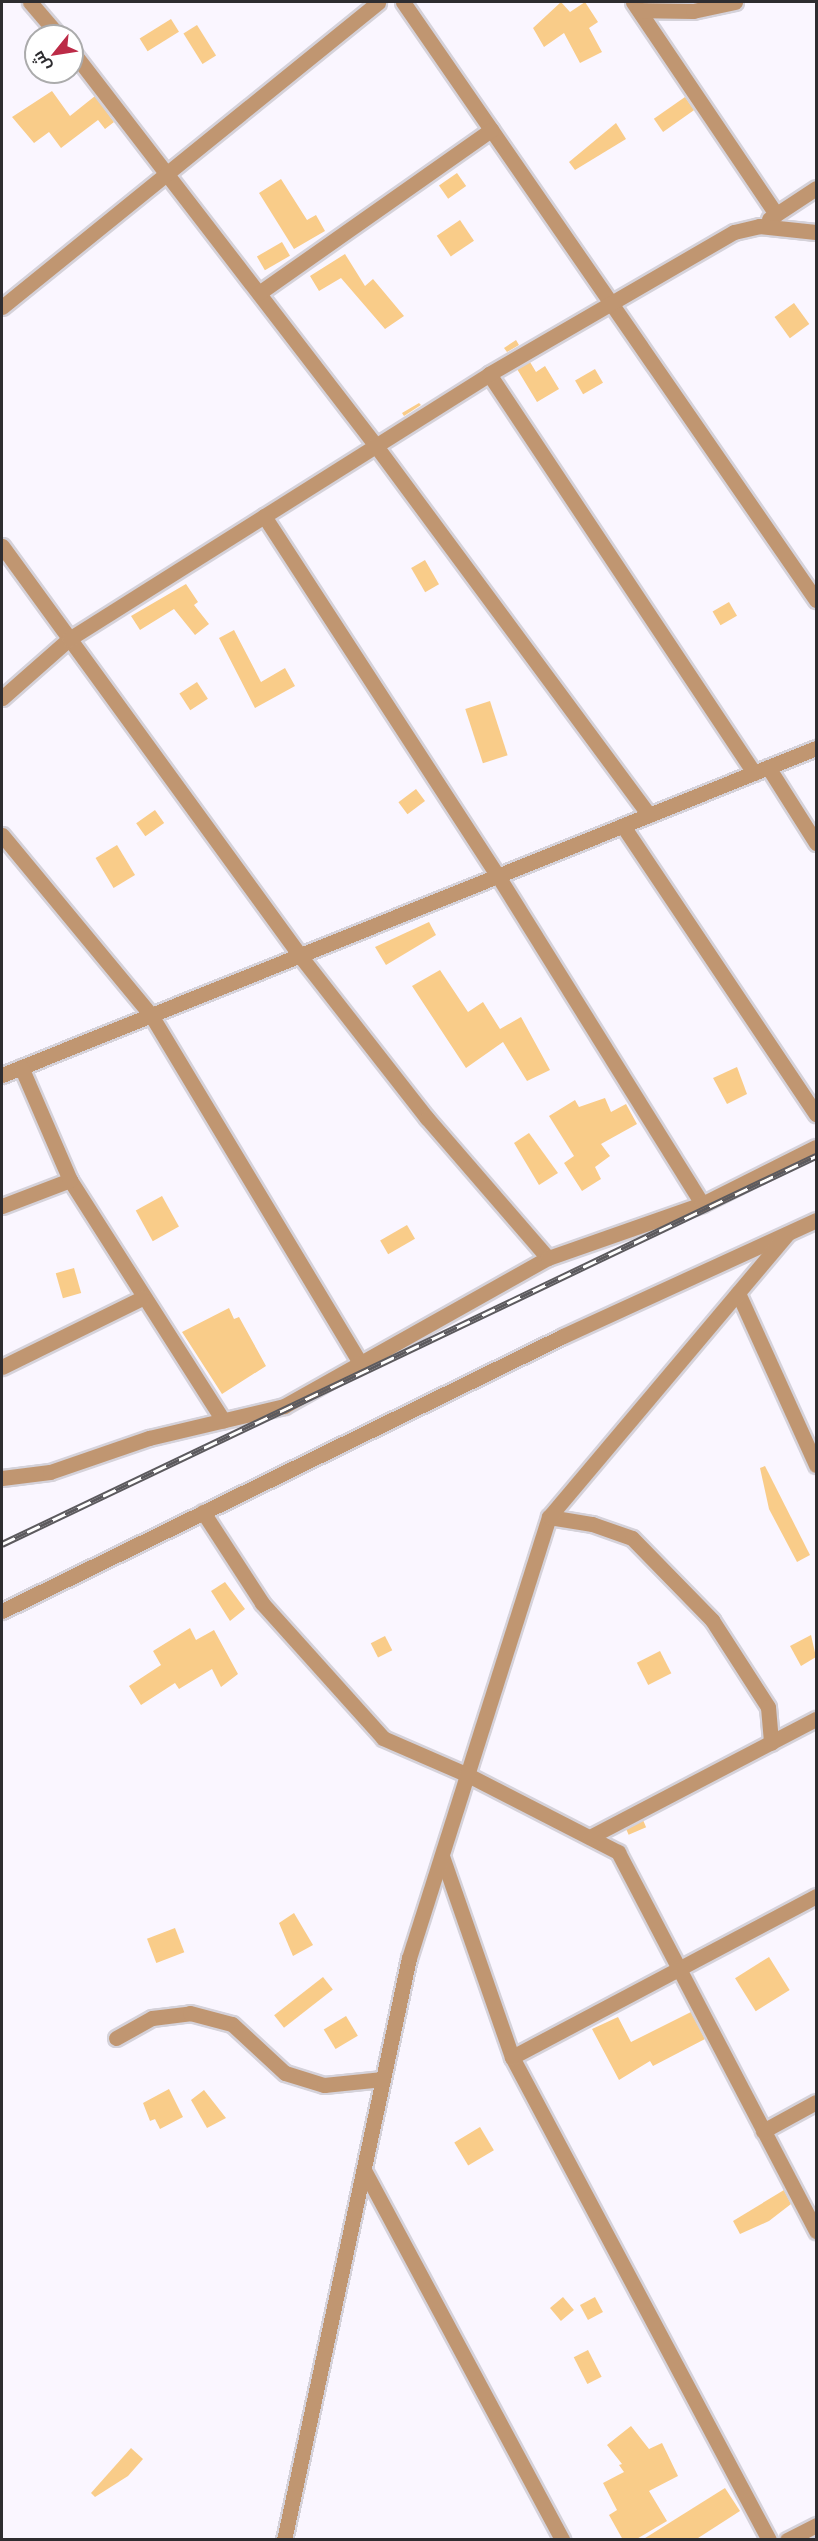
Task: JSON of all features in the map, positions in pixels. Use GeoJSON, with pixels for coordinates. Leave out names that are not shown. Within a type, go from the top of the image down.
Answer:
{"type":"FeatureCollection","features":[{"type":"Feature","properties":{"kind":"street"},"geometry":{"type":"LineString","coordinates":[[30,2],[49,24]]}},
{"type":"Feature","properties":{"kind":"street"},"geometry":{"type":"LineString","coordinates":[[2,307],[169,174],[378,2]]}},
{"type":"Feature","properties":{"kind":"street"},"geometry":{"type":"LineString","coordinates":[[403,2],[816,600]]}},
{"type":"Feature","properties":{"kind":"street"},"geometry":{"type":"LineString","coordinates":[[636,6],[693,11],[735,2]]}},
{"type":"Feature","properties":{"kind":"street"},"geometry":{"type":"LineString","coordinates":[[636,6],[776,214]]}},
{"type":"Feature","properties":{"kind":"street"},"geometry":{"type":"LineString","coordinates":[[84,66],[376,446],[649,815]]}},
{"type":"Feature","properties":{"kind":"street"},"geometry":{"type":"LineString","coordinates":[[259,293],[491,130]]}},
{"type":"Feature","properties":{"kind":"street"},"geometry":{"type":"LineString","coordinates":[[759,226],[816,188]]}},
{"type":"Feature","properties":{"kind":"street"},"geometry":{"type":"LineString","coordinates":[[2,698],[69,639],[489,374],[613,305],[734,232],[759,226],[816,232]]}},
{"type":"Feature","properties":{"kind":"street"},"geometry":{"type":"LineString","coordinates":[[489,374],[761,770],[816,843]]}},
{"type":"Feature","properties":{"kind":"street"},"geometry":{"type":"LineString","coordinates":[[264,516],[498,876],[702,1204]]}},
{"type":"Feature","properties":{"kind":"street"},"geometry":{"type":"LineString","coordinates":[[2,546],[301,957],[427,1118],[548,1258]]}},
{"type":"Feature","properties":{"kind":"street"},"geometry":{"type":"LineString","coordinates":[[2,1075],[301,957],[816,748]]}},
{"type":"Feature","properties":{"kind":"street"},"geometry":{"type":"LineString","coordinates":[[623,826],[816,1114]]}},
{"type":"Feature","properties":{"kind":"street"},"geometry":{"type":"LineString","coordinates":[[2,835],[152,1015],[361,1365]]}},
{"type":"Feature","properties":{"kind":"street"},"geometry":{"type":"LineString","coordinates":[[21,1067],[70,1180],[142,1298],[223,1420]]}},
{"type":"Feature","properties":{"kind":"street"},"geometry":{"type":"LineString","coordinates":[[2,1478],[50,1472],[149,1438],[284,1406],[361,1365],[420,1327],[548,1258],[702,1204],[816,1147]]}},
{"type":"Feature","properties":{"kind":"street"},"geometry":{"type":"LineString","coordinates":[[2,1206],[70,1180]]}},
{"type":"Feature","properties":{"kind":"street"},"geometry":{"type":"LineString","coordinates":[[2,1611],[563,1336],[816,1220]]}},
{"type":"Feature","properties":{"kind":"street"},"geometry":{"type":"LineString","coordinates":[[284,2540],[410,1958],[549,1517],[787,1234]]}},
{"type":"Feature","properties":{"kind":"street"},"geometry":{"type":"LineString","coordinates":[[738,1293],[816,1465]]}},
{"type":"Feature","properties":{"kind":"street"},"geometry":{"type":"LineString","coordinates":[[2,1367],[142,1298]]}},
{"type":"Feature","properties":{"kind":"street"},"geometry":{"type":"LineString","coordinates":[[203,1512],[262,1603],[383,1738],[468,1775],[618,1852],[816,2231]]}},
{"type":"Feature","properties":{"kind":"street"},"geometry":{"type":"LineString","coordinates":[[549,1517],[592,1524],[632,1538],[712,1620],[768,1707],[771,1743]]}},
{"type":"Feature","properties":{"kind":"street"},"geometry":{"type":"LineString","coordinates":[[590,1838],[816,1719]]}},
{"type":"Feature","properties":{"kind":"street"},"geometry":{"type":"LineString","coordinates":[[442,1856],[512,2057],[769,2540]]}},
{"type":"Feature","properties":{"kind":"street"},"geometry":{"type":"LineString","coordinates":[[512,2057],[816,1896]]}},
{"type":"Feature","properties":{"kind":"street"},"geometry":{"type":"LineString","coordinates":[[117,2038],[152,2018],[190,2013],[232,2024],[285,2073],[324,2085],[383,2079]]}},
{"type":"Feature","properties":{"kind":"street"},"geometry":{"type":"LineString","coordinates":[[764,2131],[816,2103]]}},
{"type":"Feature","properties":{"kind":"street"},"geometry":{"type":"LineString","coordinates":[[364,2170],[562,2540]]}},
{"type":"Feature","properties":{"kind":"street"},"geometry":{"type":"LineString","coordinates":[[787,2540],[816,2525]]}},
{"type":"Feature","properties":{"kind":"building"},"geometry":{"type":"Polygon","coordinates":[[[561,2],[570,12],[585,2],[598,22],[589,28],[602,52],[580,63],[564,33],[544,47],[533,28],[561,2]]]}},
{"type":"Feature","properties":{"kind":"building"},"geometry":{"type":"Polygon","coordinates":[[[171,19],[179,32],[148,51],[140,39],[171,19]]]}},
{"type":"Feature","properties":{"kind":"building"},"geometry":{"type":"Polygon","coordinates":[[[197,25],[216,56],[203,64],[183,33],[197,25]]]}},
{"type":"Feature","properties":{"kind":"building"},"geometry":{"type":"Polygon","coordinates":[[[52,91],[70,116],[95,96],[114,122],[105,129],[98,120],[61,148],[49,132],[34,143],[12,117],[52,91]]]}},
{"type":"Feature","properties":{"kind":"building"},"geometry":{"type":"Polygon","coordinates":[[[685,97],[694,110],[663,132],[654,119],[685,97]]]}},
{"type":"Feature","properties":{"kind":"building"},"geometry":{"type":"Polygon","coordinates":[[[616,123],[626,139],[575,170],[569,162],[616,123]]]}},
{"type":"Feature","properties":{"kind":"building"},"geometry":{"type":"Polygon","coordinates":[[[457,173],[466,186],[448,199],[439,186],[457,173]]]}},
{"type":"Feature","properties":{"kind":"building"},"geometry":{"type":"Polygon","coordinates":[[[281,179],[307,220],[316,215],[325,231],[294,249],[259,193],[281,179]]]}},
{"type":"Feature","properties":{"kind":"building"},"geometry":{"type":"Polygon","coordinates":[[[460,220],[474,241],[451,256],[437,236],[460,220]]]}},
{"type":"Feature","properties":{"kind":"building"},"geometry":{"type":"Polygon","coordinates":[[[282,242],[290,256],[265,270],[257,256],[282,242]]]}},
{"type":"Feature","properties":{"kind":"building"},"geometry":{"type":"Polygon","coordinates":[[[345,254],[365,286],[373,279],[404,316],[385,329],[341,278],[319,291],[310,276],[345,254]]]}},
{"type":"Feature","properties":{"kind":"building"},"geometry":{"type":"Polygon","coordinates":[[[794,303],[809,324],[790,338],[775,317],[794,303]]]}},
{"type":"Feature","properties":{"kind":"building"},"geometry":{"type":"Polygon","coordinates":[[[516,340],[519,345],[507,352],[504,348],[516,340]]]}},
{"type":"Feature","properties":{"kind":"building"},"geometry":{"type":"Polygon","coordinates":[[[530,362],[536,372],[545,366],[559,389],[537,402],[517,369],[530,362]]]}},
{"type":"Feature","properties":{"kind":"building"},"geometry":{"type":"Polygon","coordinates":[[[595,369],[603,383],[583,394],[575,380],[595,369]]]}},
{"type":"Feature","properties":{"kind":"building"},"geometry":{"type":"Polygon","coordinates":[[[419,403],[421,405],[404,416],[402,413],[419,403]]]}},
{"type":"Feature","properties":{"kind":"building"},"geometry":{"type":"Polygon","coordinates":[[[425,560],[439,584],[425,592],[411,568],[425,560]]]}},
{"type":"Feature","properties":{"kind":"building"},"geometry":{"type":"Polygon","coordinates":[[[186,584],[198,602],[194,605],[209,624],[195,635],[174,609],[140,630],[131,616],[186,584]]]}},
{"type":"Feature","properties":{"kind":"building"},"geometry":{"type":"Polygon","coordinates":[[[729,602],[737,616],[721,625],[713,612],[729,602]]]}},
{"type":"Feature","properties":{"kind":"building"},"geometry":{"type":"Polygon","coordinates":[[[234,630],[261,682],[285,668],[295,686],[255,708],[219,638],[234,630]]]}},
{"type":"Feature","properties":{"kind":"building"},"geometry":{"type":"Polygon","coordinates":[[[197,682],[208,699],[190,710],[179,693],[197,682]]]}},
{"type":"Feature","properties":{"kind":"building"},"geometry":{"type":"Polygon","coordinates":[[[490,701],[508,755],[483,763],[465,709],[490,701]]]}},
{"type":"Feature","properties":{"kind":"building"},"geometry":{"type":"Polygon","coordinates":[[[416,789],[425,801],[407,814],[398,802],[416,789]]]}},
{"type":"Feature","properties":{"kind":"building"},"geometry":{"type":"Polygon","coordinates":[[[155,810],[164,823],[145,836],[136,823],[155,810]]]}},
{"type":"Feature","properties":{"kind":"building"},"geometry":{"type":"Polygon","coordinates":[[[117,845],[135,875],[114,888],[96,858],[117,845]]]}},
{"type":"Feature","properties":{"kind":"building"},"geometry":{"type":"Polygon","coordinates":[[[429,922],[436,935],[386,965],[375,947],[429,922]]]}},
{"type":"Feature","properties":{"kind":"building"},"geometry":{"type":"Polygon","coordinates":[[[440,970],[468,1012],[483,1002],[500,1029],[521,1017],[550,1070],[527,1081],[503,1042],[466,1068],[412,986],[440,970]]]}},
{"type":"Feature","properties":{"kind":"building"},"geometry":{"type":"Polygon","coordinates":[[[737,1067],[747,1094],[727,1104],[713,1078],[737,1067]]]}},
{"type":"Feature","properties":{"kind":"building"},"geometry":{"type":"Polygon","coordinates":[[[605,1098],[611,1112],[626,1104],[637,1124],[601,1144],[610,1156],[595,1167],[601,1179],[582,1191],[564,1163],[574,1156],[549,1116],[575,1100],[579,1107],[605,1098]]]}},
{"type":"Feature","properties":{"kind":"building"},"geometry":{"type":"Polygon","coordinates":[[[529,1133],[558,1173],[539,1185],[514,1143],[529,1133]]]}},
{"type":"Feature","properties":{"kind":"building"},"geometry":{"type":"Polygon","coordinates":[[[162,1196],[179,1227],[153,1241],[136,1211],[162,1196]]]}},
{"type":"Feature","properties":{"kind":"building"},"geometry":{"type":"Polygon","coordinates":[[[407,1225],[415,1239],[388,1254],[380,1240],[407,1225]]]}},
{"type":"Feature","properties":{"kind":"building"},"geometry":{"type":"Polygon","coordinates":[[[74,1268],[81,1293],[63,1298],[56,1273],[74,1268]]]}},
{"type":"Feature","properties":{"kind":"building"},"geometry":{"type":"Polygon","coordinates":[[[229,1308],[234,1319],[239,1317],[266,1366],[222,1394],[182,1332],[229,1308]]]}},
{"type":"Feature","properties":{"kind":"building"},"geometry":{"type":"Polygon","coordinates":[[[765,1466],[810,1555],[797,1562],[769,1509],[760,1468],[765,1466]]]}},
{"type":"Feature","properties":{"kind":"building"},"geometry":{"type":"Polygon","coordinates":[[[225,1582],[245,1609],[230,1621],[211,1591],[225,1582]]]}},
{"type":"Feature","properties":{"kind":"building"},"geometry":{"type":"Polygon","coordinates":[[[190,1628],[196,1640],[214,1630],[238,1674],[221,1687],[212,1669],[179,1689],[175,1683],[141,1705],[129,1686],[161,1665],[153,1651],[190,1628]]]}},
{"type":"Feature","properties":{"kind":"building"},"geometry":{"type":"Polygon","coordinates":[[[811,1635],[816,1657],[801,1666],[790,1646],[811,1635]]]}},
{"type":"Feature","properties":{"kind":"building"},"geometry":{"type":"Polygon","coordinates":[[[385,1636],[392,1650],[378,1658],[371,1643],[385,1636]]]}},
{"type":"Feature","properties":{"kind":"building"},"geometry":{"type":"Polygon","coordinates":[[[660,1651],[671,1673],[648,1685],[637,1663],[660,1651]]]}},
{"type":"Feature","properties":{"kind":"building"},"geometry":{"type":"Polygon","coordinates":[[[643,1820],[646,1827],[629,1835],[626,1827],[643,1820]]]}},
{"type":"Feature","properties":{"kind":"building"},"geometry":{"type":"Polygon","coordinates":[[[294,1913],[313,1945],[293,1956],[279,1923],[294,1913]]]}},
{"type":"Feature","properties":{"kind":"building"},"geometry":{"type":"Polygon","coordinates":[[[175,1928],[184,1952],[156,1963],[147,1939],[175,1928]]]}},
{"type":"Feature","properties":{"kind":"building"},"geometry":{"type":"Polygon","coordinates":[[[769,1957],[790,1990],[756,2011],[735,1978],[769,1957]]]}},
{"type":"Feature","properties":{"kind":"building"},"geometry":{"type":"Polygon","coordinates":[[[323,1977],[333,1990],[284,2028],[274,2015],[323,1977]]]}},
{"type":"Feature","properties":{"kind":"building"},"geometry":{"type":"Polygon","coordinates":[[[691,2012],[705,2039],[653,2066],[650,2061],[619,2080],[592,2029],[618,2017],[631,2042],[691,2012]]]}},
{"type":"Feature","properties":{"kind":"building"},"geometry":{"type":"Polygon","coordinates":[[[346,2016],[358,2036],[336,2049],[324,2029],[346,2016]]]}},
{"type":"Feature","properties":{"kind":"building"},"geometry":{"type":"Polygon","coordinates":[[[169,2089],[183,2117],[160,2129],[155,2119],[150,2121],[143,2103],[169,2089]]]}},
{"type":"Feature","properties":{"kind":"building"},"geometry":{"type":"Polygon","coordinates":[[[204,2090],[226,2118],[207,2128],[191,2100],[204,2090]]]}},
{"type":"Feature","properties":{"kind":"building"},"geometry":{"type":"Polygon","coordinates":[[[480,2127],[494,2150],[468,2166],[454,2142],[480,2127]]]}},
{"type":"Feature","properties":{"kind":"building"},"geometry":{"type":"Polygon","coordinates":[[[784,2190],[791,2204],[769,2221],[740,2234],[733,2221],[784,2190]]]}},
{"type":"Feature","properties":{"kind":"building"},"geometry":{"type":"Polygon","coordinates":[[[563,2297],[574,2310],[561,2321],[550,2308],[563,2297]]]}},
{"type":"Feature","properties":{"kind":"building"},"geometry":{"type":"Polygon","coordinates":[[[595,2297],[603,2312],[588,2320],[580,2305],[595,2297]]]}},
{"type":"Feature","properties":{"kind":"building"},"geometry":{"type":"Polygon","coordinates":[[[588,2350],[602,2377],[587,2384],[574,2357],[588,2350]]]}},
{"type":"Feature","properties":{"kind":"building"},"geometry":{"type":"Polygon","coordinates":[[[631,2426],[649,2449],[662,2443],[678,2476],[649,2491],[667,2521],[635,2540],[623,2540],[609,2515],[617,2510],[603,2483],[624,2472],[619,2465],[622,2464],[607,2445],[631,2426]]]}},
{"type":"Feature","properties":{"kind":"building"},"geometry":{"type":"Polygon","coordinates":[[[131,2448],[143,2459],[128,2476],[95,2497],[91,2493],[131,2448]]]}},
{"type":"Feature","properties":{"kind":"building"},"geometry":{"type":"Polygon","coordinates":[[[725,2488],[740,2511],[695,2540],[642,2540],[725,2488]]]}},
{"type":"Feature","properties":{"kind":"railway"},"geometry":{"type":"LineString","coordinates":[[2,1544],[816,1156]]}}]}
